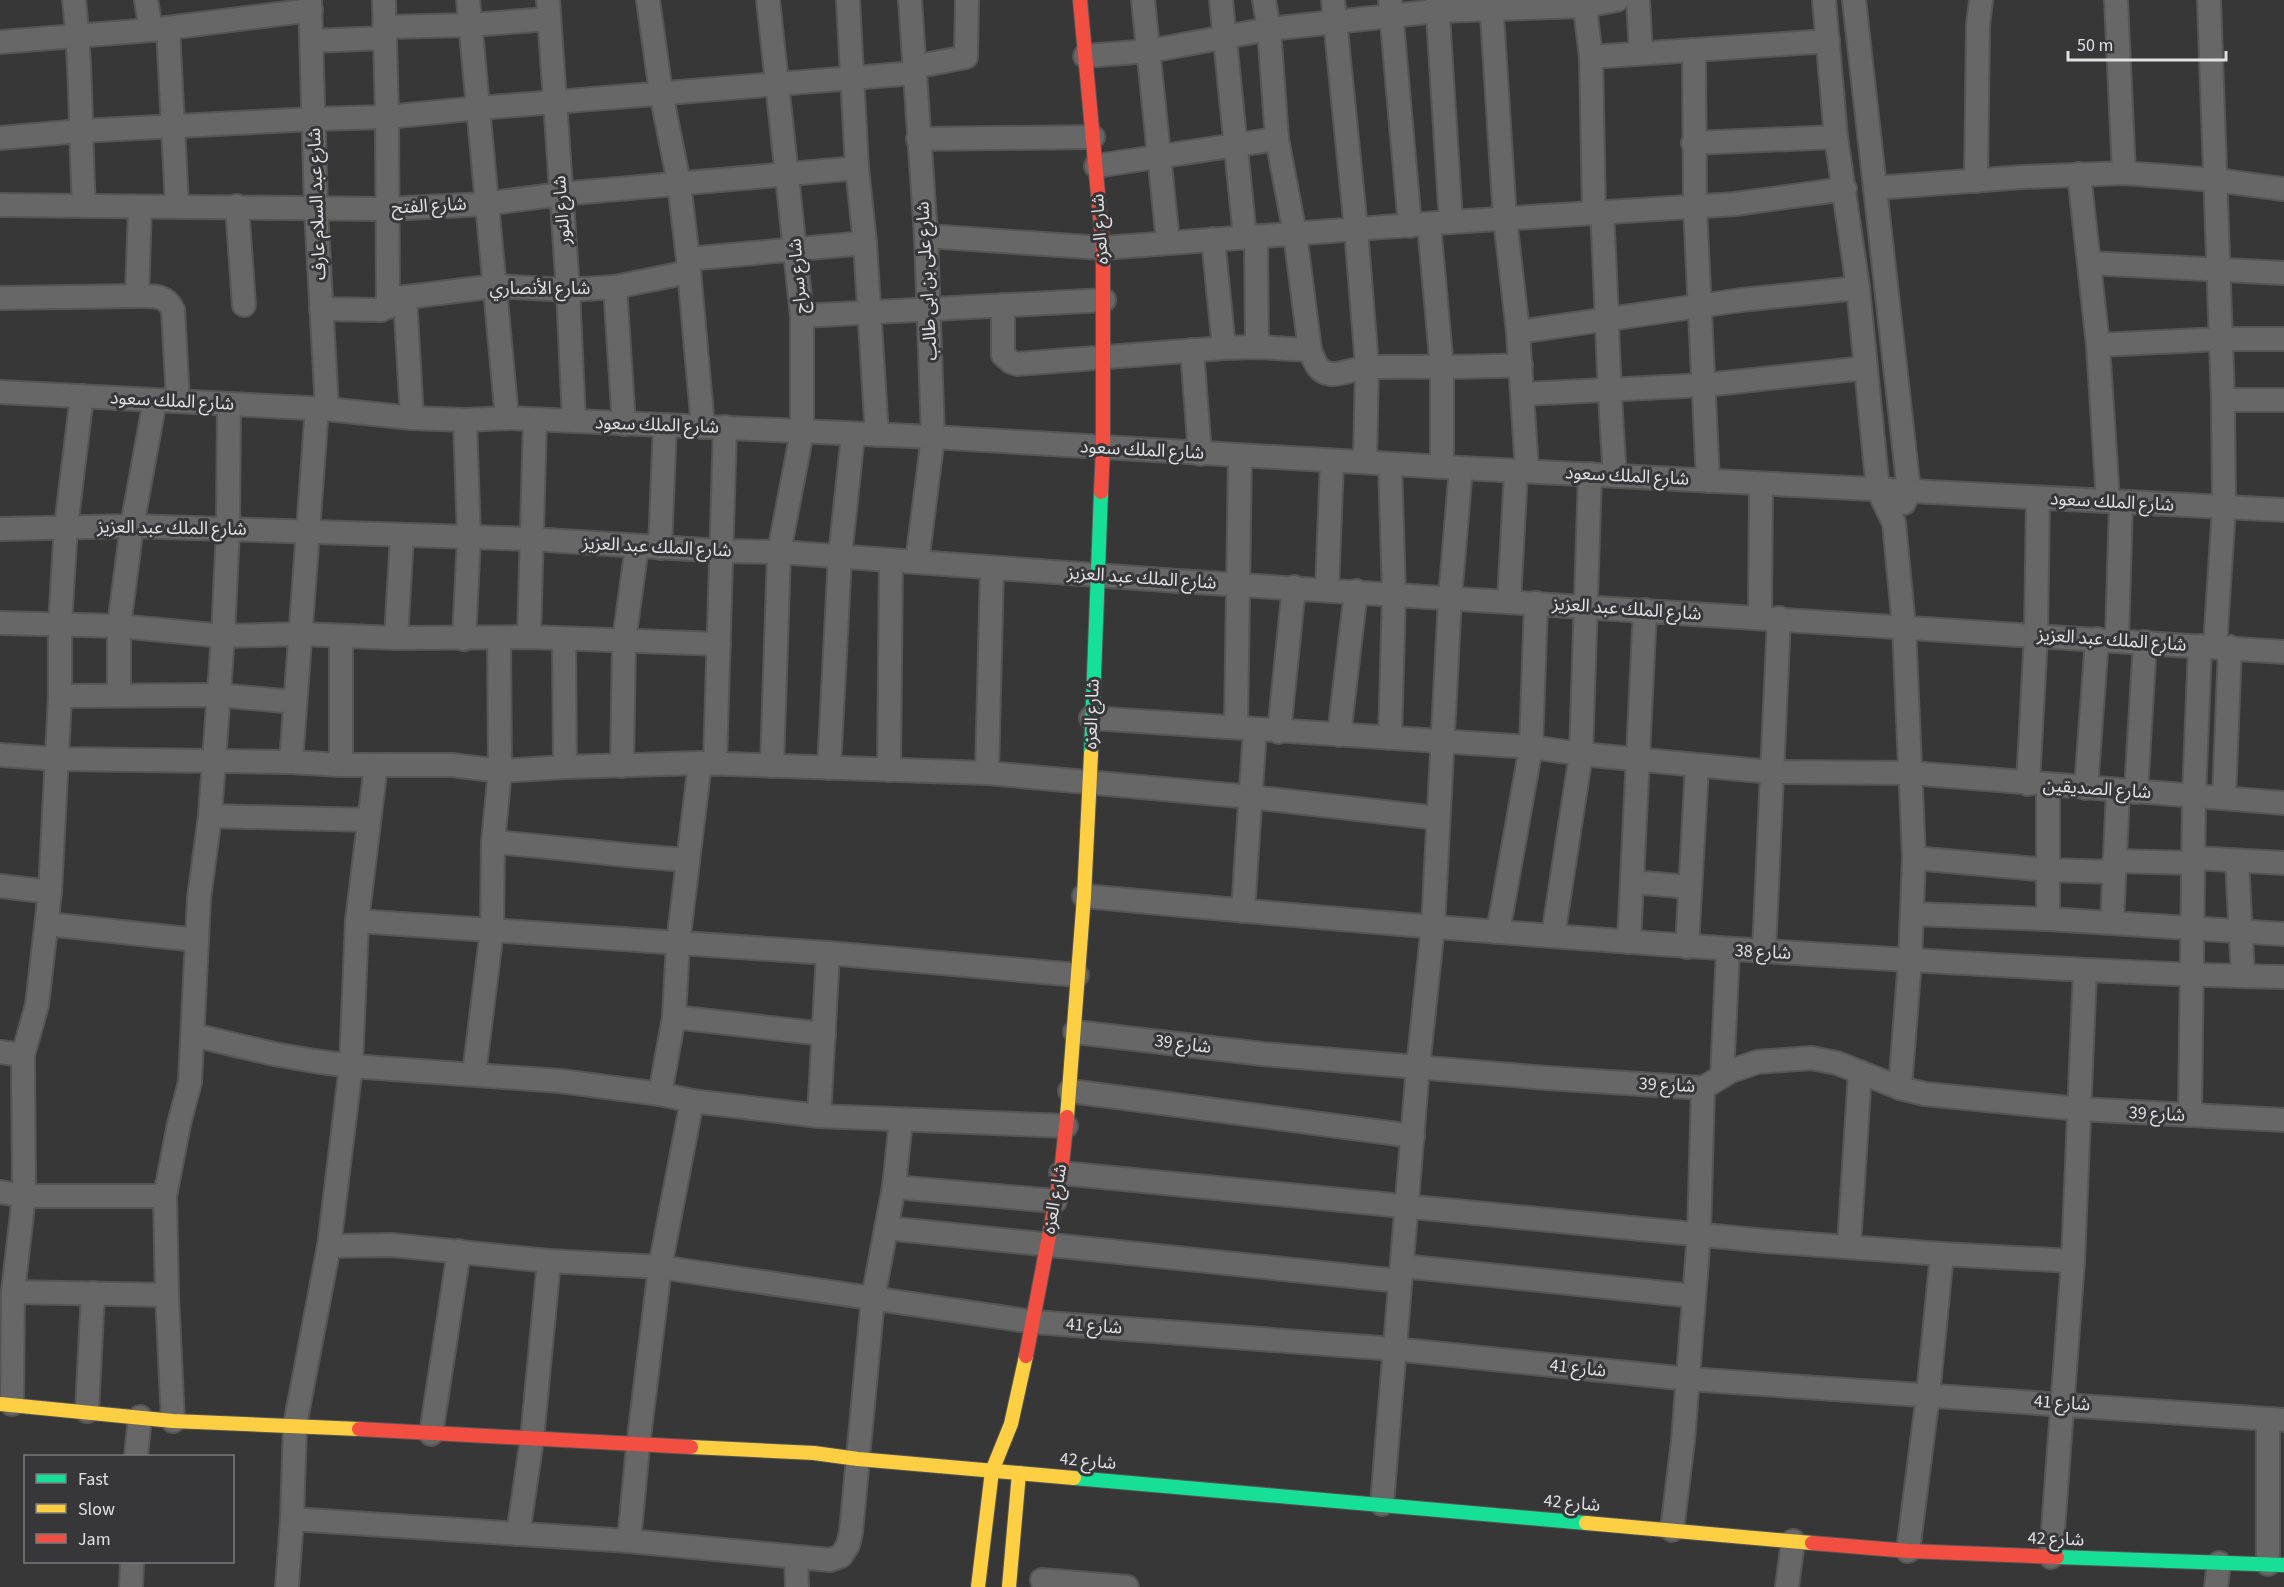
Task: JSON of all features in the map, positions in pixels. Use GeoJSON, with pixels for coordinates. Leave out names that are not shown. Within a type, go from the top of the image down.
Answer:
{"type":"FeatureCollection","features":[{"type":"Feature","properties":{"kind":"street"},"geometry":{"type":"LineString","coordinates":[[74,0],[78,35],[84,205]]}},
{"type":"Feature","properties":{"kind":"street"},"geometry":{"type":"LineString","coordinates":[[146,0],[159,29],[174,126],[177,206]]}},
{"type":"Feature","properties":{"kind":"street"},"geometry":{"type":"LineString","coordinates":[[384,0],[387,209],[396,302],[412,418]]}},
{"type":"Feature","properties":{"kind":"street"},"geometry":{"type":"LineString","coordinates":[[468,0],[479,108],[485,204],[496,286],[507,418]]}},
{"type":"Feature","properties":{"kind":"street"},"geometry":{"type":"LineString","coordinates":[[648,0],[661,93],[679,183],[689,266],[714,427],[721,551],[719,644],[707,763],[688,860],[678,943],[674,1017],[660,1094]]}},
{"type":"Feature","properties":{"kind":"street","name":"شارع سراج"},"geometry":{"type":"LineString","coordinates":[[768,0],[802,316],[802,432],[779,552],[772,766]]}},
{"type":"Feature","properties":{"kind":"street"},"geometry":{"type":"LineString","coordinates":[[848,0],[857,168],[865,243],[877,435]]}},
{"type":"Feature","properties":{"kind":"street","name":"شارع على بن ابى طالب"},"geometry":{"type":"LineString","coordinates":[[910,0],[926,236],[933,437],[917,562]]}},
{"type":"Feature","properties":{"kind":"street"},"geometry":{"type":"LineString","coordinates":[[0,138],[80,131],[387,117],[914,70],[966,57],[967,0]]}},
{"type":"Feature","properties":{"kind":"street","name":"شارع العزه"},"geometry":{"type":"LineString","coordinates":[[978,1587],[992,1470],[1011,1424],[1034,1322],[1061,1173],[1075,1032],[1084,896],[1103,448],[1104,300],[1103,248],[1080,0]]}},
{"type":"Feature","properties":{"kind":"street"},"geometry":{"type":"LineString","coordinates":[[1143,0],[1168,242]]}},
{"type":"Feature","properties":{"kind":"street"},"geometry":{"type":"LineString","coordinates":[[1221,0],[1234,146],[1251,237],[1257,346]]}},
{"type":"Feature","properties":{"kind":"street"},"geometry":{"type":"LineString","coordinates":[[1264,0],[1269,29],[1277,139],[1295,234],[1310,350],[1317,367],[1329,374],[1367,366],[1442,368],[1521,365]]}},
{"type":"Feature","properties":{"kind":"street"},"geometry":{"type":"LineString","coordinates":[[1333,0],[1367,366],[1365,462]]}},
{"type":"Feature","properties":{"kind":"street"},"geometry":{"type":"LineString","coordinates":[[1085,56],[1149,51],[1226,39],[1269,29],[1335,23],[1391,8],[1584,3],[1617,0]]}},
{"type":"Feature","properties":{"kind":"street"},"geometry":{"type":"LineString","coordinates":[[1638,0],[1641,53]]}},
{"type":"Feature","properties":{"kind":"street"},"geometry":{"type":"LineString","coordinates":[[1824,0],[1836,137],[1858,288],[1878,490],[1894,523],[1904,627],[1914,858],[1910,960],[1900,1088]]}},
{"type":"Feature","properties":{"kind":"street"},"geometry":{"type":"LineString","coordinates":[[1854,0],[1909,491],[1894,523]]}},
{"type":"Feature","properties":{"kind":"street"},"geometry":{"type":"LineString","coordinates":[[1976,181],[1978,25],[1981,0]]}},
{"type":"Feature","properties":{"kind":"street"},"geometry":{"type":"LineString","coordinates":[[2116,0],[2124,173]]}},
{"type":"Feature","properties":{"kind":"street"},"geometry":{"type":"LineString","coordinates":[[2190,1116],[2194,796],[2215,646],[2224,508],[2223,400],[2209,0]]}},
{"type":"Feature","properties":{"kind":"street"},"geometry":{"type":"LineString","coordinates":[[1584,3],[1591,57],[1598,212],[1608,320],[1608,390],[1615,475]]}},
{"type":"Feature","properties":{"kind":"street"},"geometry":{"type":"LineString","coordinates":[[0,42],[159,29],[311,5]]}},
{"type":"Feature","properties":{"kind":"street","name":"شارع عبد السلام عارف"},"geometry":{"type":"LineString","coordinates":[[291,762],[322,409],[311,5]]}},
{"type":"Feature","properties":{"kind":"street"},"geometry":{"type":"LineString","coordinates":[[1491,5],[1505,219],[1523,394],[1521,471],[1509,602]]}},
{"type":"Feature","properties":{"kind":"street"},"geometry":{"type":"LineString","coordinates":[[1430,224],[1437,6]]}},
{"type":"Feature","properties":{"kind":"street"},"geometry":{"type":"LineString","coordinates":[[1382,1504],[1418,1067],[1433,926],[1450,598],[1451,467],[1430,224],[1391,8]]}},
{"type":"Feature","properties":{"kind":"street"},"geometry":{"type":"LineString","coordinates":[[312,41],[471,25],[549,9]]}},
{"type":"Feature","properties":{"kind":"street","name":"شارع النور"},"geometry":{"type":"LineString","coordinates":[[549,9],[568,290],[574,421]]}},
{"type":"Feature","properties":{"kind":"street"},"geometry":{"type":"LineString","coordinates":[[1591,57],[1828,41]]}},
{"type":"Feature","properties":{"kind":"street"},"geometry":{"type":"LineString","coordinates":[[1694,50],[1695,207],[1708,481]]}},
{"type":"Feature","properties":{"kind":"street"},"geometry":{"type":"LineString","coordinates":[[918,139],[1093,137]]}},
{"type":"Feature","properties":{"kind":"street"},"geometry":{"type":"LineString","coordinates":[[1693,143],[1836,137]]}},
{"type":"Feature","properties":{"kind":"street"},"geometry":{"type":"LineString","coordinates":[[1096,166],[1277,139]]}},
{"type":"Feature","properties":{"kind":"street","name":"شارع الفتح"},"geometry":{"type":"LineString","coordinates":[[0,205],[387,209],[485,204],[561,194],[788,176],[857,168]]}},
{"type":"Feature","properties":{"kind":"street"},"geometry":{"type":"LineString","coordinates":[[1875,188],[2124,173],[2216,180],[2284,189]]}},
{"type":"Feature","properties":{"kind":"street"},"geometry":{"type":"LineString","coordinates":[[2079,174],[2115,502],[2107,640],[2086,788]]}},
{"type":"Feature","properties":{"kind":"street"},"geometry":{"type":"LineString","coordinates":[[926,236],[1103,248],[1735,204],[1845,189]]}},
{"type":"Feature","properties":{"kind":"street"},"geometry":{"type":"LineString","coordinates":[[237,206],[244,305]]}},
{"type":"Feature","properties":{"kind":"street"},"geometry":{"type":"LineString","coordinates":[[137,296],[140,207]]}},
{"type":"Feature","properties":{"kind":"street"},"geometry":{"type":"LineString","coordinates":[[1214,239],[1224,348]]}},
{"type":"Feature","properties":{"kind":"street","name":"شارع الأنصاري"},"geometry":{"type":"LineString","coordinates":[[321,309],[381,310],[396,302],[496,286],[568,290],[615,287],[689,266],[795,248],[865,243]]}},
{"type":"Feature","properties":{"kind":"street"},"geometry":{"type":"LineString","coordinates":[[2089,263],[2284,273]]}},
{"type":"Feature","properties":{"kind":"street"},"geometry":{"type":"LineString","coordinates":[[615,287],[624,424]]}},
{"type":"Feature","properties":{"kind":"street"},"geometry":{"type":"LineString","coordinates":[[1518,332],[1741,300],[1858,288]]}},
{"type":"Feature","properties":{"kind":"street"},"geometry":{"type":"LineString","coordinates":[[0,298],[159,296],[170,303],[172,310],[178,401]]}},
{"type":"Feature","properties":{"kind":"street"},"geometry":{"type":"LineString","coordinates":[[802,316],[1104,300]]}},
{"type":"Feature","properties":{"kind":"street"},"geometry":{"type":"LineString","coordinates":[[1003,305],[1003,351],[1005,358],[1017,364],[1257,346],[1310,350]]}},
{"type":"Feature","properties":{"kind":"street"},"geometry":{"type":"LineString","coordinates":[[2098,345],[2220,339],[2284,339]]}},
{"type":"Feature","properties":{"kind":"street"},"geometry":{"type":"LineString","coordinates":[[1192,350],[1200,454]]}},
{"type":"Feature","properties":{"kind":"street"},"geometry":{"type":"LineString","coordinates":[[1523,394],[1705,385],[1865,368]]}},
{"type":"Feature","properties":{"kind":"street","name":"شارع الملك سعود"},"geometry":{"type":"LineString","coordinates":[[0,392],[322,409],[412,418],[465,420],[507,418],[933,437],[1200,454],[2284,510]]}},
{"type":"Feature","properties":{"kind":"street"},"geometry":{"type":"LineString","coordinates":[[6,1404],[13,1292],[24,1196],[23,1055],[37,1005],[50,892],[66,526],[82,396]]}},
{"type":"Feature","properties":{"kind":"street"},"geometry":{"type":"LineString","coordinates":[[119,694],[119,626],[132,526],[155,400]]}},
{"type":"Feature","properties":{"kind":"street"},"geometry":{"type":"LineString","coordinates":[[2223,400],[2284,400]]}},
{"type":"Feature","properties":{"kind":"street"},"geometry":{"type":"LineString","coordinates":[[173,1421],[165,1196],[190,1082],[199,898],[210,816],[223,636],[230,404]]}},
{"type":"Feature","properties":{"kind":"street"},"geometry":{"type":"LineString","coordinates":[[464,639],[469,538],[465,420]]}},
{"type":"Feature","properties":{"kind":"street"},"geometry":{"type":"LineString","coordinates":[[529,637],[535,420]]}},
{"type":"Feature","properties":{"kind":"street"},"geometry":{"type":"LineString","coordinates":[[660,548],[665,425]]}},
{"type":"Feature","properties":{"kind":"street"},"geometry":{"type":"LineString","coordinates":[[829,768],[840,556],[853,435]]}},
{"type":"Feature","properties":{"kind":"street"},"geometry":{"type":"LineString","coordinates":[[1240,456],[1237,584],[1251,797],[1243,911]]}},
{"type":"Feature","properties":{"kind":"street"},"geometry":{"type":"LineString","coordinates":[[1327,590],[1332,460]]}},
{"type":"Feature","properties":{"kind":"street"},"geometry":{"type":"LineString","coordinates":[[1390,464],[1394,594],[1390,738]]}},
{"type":"Feature","properties":{"kind":"street"},"geometry":{"type":"LineString","coordinates":[[1553,936],[1581,754],[1590,474]]}},
{"type":"Feature","properties":{"kind":"street"},"geometry":{"type":"LineString","coordinates":[[1761,484],[1770,618],[1771,772],[1764,952]]}},
{"type":"Feature","properties":{"kind":"street"},"geometry":{"type":"LineString","coordinates":[[2038,498],[2036,635],[2038,784],[2048,870],[2048,919]]}},
{"type":"Feature","properties":{"kind":"street","name":"شارع الملك عبد العزيز"},"geometry":{"type":"LineString","coordinates":[[0,529],[132,526],[531,539],[660,548],[779,552],[992,568],[2284,652]]}},
{"type":"Feature","properties":{"kind":"street"},"geometry":{"type":"LineString","coordinates":[[396,638],[402,536]]}},
{"type":"Feature","properties":{"kind":"street"},"geometry":{"type":"LineString","coordinates":[[622,766],[624,641],[637,546]]}},
{"type":"Feature","properties":{"kind":"street"},"geometry":{"type":"LineString","coordinates":[[889,770],[891,560]]}},
{"type":"Feature","properties":{"kind":"street"},"geometry":{"type":"LineString","coordinates":[[987,772],[992,568]]}},
{"type":"Feature","properties":{"kind":"street"},"geometry":{"type":"LineString","coordinates":[[1279,732],[1294,587]]}},
{"type":"Feature","properties":{"kind":"street"},"geometry":{"type":"LineString","coordinates":[[1339,735],[1356,591]]}},
{"type":"Feature","properties":{"kind":"street"},"geometry":{"type":"LineString","coordinates":[[1498,932],[1530,747],[1536,603]]}},
{"type":"Feature","properties":{"kind":"street"},"geometry":{"type":"LineString","coordinates":[[1629,942],[1645,610]]}},
{"type":"Feature","properties":{"kind":"street"},"geometry":{"type":"LineString","coordinates":[[0,622],[119,626],[223,636],[301,634],[464,639],[529,637],[719,644]]}},
{"type":"Feature","properties":{"kind":"street"},"geometry":{"type":"LineString","coordinates":[[340,636],[341,765]]}},
{"type":"Feature","properties":{"kind":"street"},"geometry":{"type":"LineString","coordinates":[[474,1074],[492,930],[493,842],[500,771],[499,638]]}},
{"type":"Feature","properties":{"kind":"street"},"geometry":{"type":"LineString","coordinates":[[564,639],[565,766]]}},
{"type":"Feature","properties":{"kind":"street"},"geometry":{"type":"LineString","coordinates":[[2112,923],[2114,866],[2127,791],[2145,642]]}},
{"type":"Feature","properties":{"kind":"street"},"geometry":{"type":"LineString","coordinates":[[2215,646],[2224,798]]}},
{"type":"Feature","properties":{"kind":"street"},"geometry":{"type":"LineString","coordinates":[[60,696],[218,695],[295,702]]}},
{"type":"Feature","properties":{"kind":"street","name":"شارع الصديقين"},"geometry":{"type":"LineString","coordinates":[[1091,718],[1530,747],[1771,772],[1911,773],[2284,803]]}},
{"type":"Feature","properties":{"kind":"street"},"geometry":{"type":"LineString","coordinates":[[0,755],[57,759],[452,765],[500,771],[565,766],[707,763],[987,772],[1090,784],[1251,797],[1437,818]]}},
{"type":"Feature","properties":{"kind":"street"},"geometry":{"type":"LineString","coordinates":[[287,1587],[295,1425],[329,1246],[351,1066],[357,921],[376,765]]}},
{"type":"Feature","properties":{"kind":"street"},"geometry":{"type":"LineString","coordinates":[[1687,947],[1697,766]]}},
{"type":"Feature","properties":{"kind":"street"},"geometry":{"type":"LineString","coordinates":[[210,816],[368,820]]}},
{"type":"Feature","properties":{"kind":"street"},"geometry":{"type":"LineString","coordinates":[[493,842],[549,846],[621,856],[688,860]]}},
{"type":"Feature","properties":{"kind":"street"},"geometry":{"type":"LineString","coordinates":[[1914,858],[2048,870],[2194,860],[2284,863]]}},
{"type":"Feature","properties":{"kind":"street"},"geometry":{"type":"LineString","coordinates":[[2237,861],[2243,976]]}},
{"type":"Feature","properties":{"kind":"street"},"geometry":{"type":"LineString","coordinates":[[1632,882],[1690,887]]}},
{"type":"Feature","properties":{"kind":"street"},"geometry":{"type":"LineString","coordinates":[[0,886],[50,892]]}},
{"type":"Feature","properties":{"kind":"street","name":"شارع 38"},"geometry":{"type":"LineString","coordinates":[[1084,896],[1728,950],[2085,970],[2284,977]]}},
{"type":"Feature","properties":{"kind":"street"},"geometry":{"type":"LineString","coordinates":[[1912,914],[2048,919],[2284,934]]}},
{"type":"Feature","properties":{"kind":"street"},"geometry":{"type":"LineString","coordinates":[[357,921],[828,953],[1077,975]]}},
{"type":"Feature","properties":{"kind":"street"},"geometry":{"type":"LineString","coordinates":[[47,924],[197,940]]}},
{"type":"Feature","properties":{"kind":"street"},"geometry":{"type":"LineString","coordinates":[[1672,1530],[1683,1441],[1712,1082],[1728,950]]}},
{"type":"Feature","properties":{"kind":"street"},"geometry":{"type":"LineString","coordinates":[[819,1116],[828,953]]}},
{"type":"Feature","properties":{"kind":"street"},"geometry":{"type":"LineString","coordinates":[[2051,1557],[2073,1261],[2085,970]]}},
{"type":"Feature","properties":{"kind":"street"},"geometry":{"type":"LineString","coordinates":[[674,1017],[824,1034]]}},
{"type":"Feature","properties":{"kind":"street","name":"شارع 39"},"geometry":{"type":"LineString","coordinates":[[1075,1032],[1263,1054],[1545,1078],[1712,1082],[1731,1071],[1757,1062],[1786,1058],[1811,1058],[1837,1063],[1900,1088],[1925,1095],[2079,1109],[2284,1120]]}},
{"type":"Feature","properties":{"kind":"street"},"geometry":{"type":"LineString","coordinates":[[193,1035],[295,1059],[351,1066],[560,1081],[660,1094],[692,1101],[819,1116],[1066,1126]]}},
{"type":"Feature","properties":{"kind":"street"},"geometry":{"type":"LineString","coordinates":[[0,1052],[23,1055]]}},
{"type":"Feature","properties":{"kind":"street"},"geometry":{"type":"LineString","coordinates":[[1849,1245],[1860,1072]]}},
{"type":"Feature","properties":{"kind":"street"},"geometry":{"type":"LineString","coordinates":[[1070,1091],[1413,1136]]}},
{"type":"Feature","properties":{"kind":"street"},"geometry":{"type":"LineString","coordinates":[[629,1541],[660,1267],[692,1101]]}},
{"type":"Feature","properties":{"kind":"street"},"geometry":{"type":"LineString","coordinates":[[292,1519],[342,1520],[629,1541],[830,1560],[841,1556],[845,1552],[851,1532],[873,1298],[894,1187],[901,1120]]}},
{"type":"Feature","properties":{"kind":"street"},"geometry":{"type":"LineString","coordinates":[[1061,1173],[1699,1234],[1942,1254],[2073,1261]]}},
{"type":"Feature","properties":{"kind":"street"},"geometry":{"type":"LineString","coordinates":[[894,1187],[1055,1201]]}},
{"type":"Feature","properties":{"kind":"street"},"geometry":{"type":"LineString","coordinates":[[0,1192],[24,1196],[165,1196]]}},
{"type":"Feature","properties":{"kind":"street"},"geometry":{"type":"LineString","coordinates":[[886,1228],[1047,1246],[1694,1296]]}},
{"type":"Feature","properties":{"kind":"street","name":"شارع 41"},"geometry":{"type":"LineString","coordinates":[[329,1246],[392,1245],[549,1261],[660,1267],[1034,1322],[1394,1349],[1688,1379],[2276,1419]]}},
{"type":"Feature","properties":{"kind":"street"},"geometry":{"type":"LineString","coordinates":[[431,1434],[459,1251]]}},
{"type":"Feature","properties":{"kind":"street"},"geometry":{"type":"LineString","coordinates":[[1908,1551],[1928,1395],[1942,1254]]}},
{"type":"Feature","properties":{"kind":"street"},"geometry":{"type":"LineString","coordinates":[[518,1534],[532,1439],[549,1261]]}},
{"type":"Feature","properties":{"kind":"street"},"geometry":{"type":"LineString","coordinates":[[13,1292],[167,1295]]}},
{"type":"Feature","properties":{"kind":"street"},"geometry":{"type":"LineString","coordinates":[[87,1411],[93,1293]]}},
{"type":"Feature","properties":{"kind":"street","name":"شارع 42"},"geometry":{"type":"LineString","coordinates":[[6,1404],[173,1421],[295,1425],[638,1446],[814,1453],[858,1459],[1908,1551],[2276,1564]]}},
{"type":"Feature","properties":{"kind":"street"},"geometry":{"type":"LineString","coordinates":[[136,1455],[140,1417]]}},
{"type":"Feature","properties":{"kind":"street"},"geometry":{"type":"LineString","coordinates":[[2276,1419],[2276,1564]]}},
{"type":"Feature","properties":{"kind":"street","name":"شارع العزه"},"geometry":{"type":"LineString","coordinates":[[1009,1587],[1019,1473],[1011,1424]]}},
{"type":"Feature","properties":{"kind":"street"},"geometry":{"type":"LineString","coordinates":[[1788,1587],[1793,1541]]}},
{"type":"Feature","properties":{"kind":"street"},"geometry":{"type":"LineString","coordinates":[[796,1557],[797,1587]]}},
{"type":"Feature","properties":{"kind":"street"},"geometry":{"type":"LineString","coordinates":[[131,1587],[132,1563]]}},
{"type":"Feature","properties":{"kind":"street"},"geometry":{"type":"LineString","coordinates":[[2216,1587],[2219,1563]]}},
{"type":"Feature","properties":{"kind":"street"},"geometry":{"type":"LineString","coordinates":[[1042,1580],[1127,1587]]}},
{"type":"Feature","properties":{"kind":"traffic: fast"},"geometry":{"type":"LineString","coordinates":[[1091,754],[1101,492]]}},
{"type":"Feature","properties":{"kind":"traffic: fast"},"geometry":{"type":"LineString","coordinates":[[1074,1478],[1586,1523]]}},
{"type":"Feature","properties":{"kind":"traffic: fast"},"geometry":{"type":"LineString","coordinates":[[2057,1557],[2284,1565]]}},
{"type":"Feature","properties":{"kind":"traffic: slow"},"geometry":{"type":"LineString","coordinates":[[1067,1117],[1084,896],[1091,754]]}},
{"type":"Feature","properties":{"kind":"traffic: slow"},"geometry":{"type":"LineString","coordinates":[[978,1587],[992,1471],[1011,1424],[1026,1356]]}},
{"type":"Feature","properties":{"kind":"traffic: slow"},"geometry":{"type":"LineString","coordinates":[[0,1404],[173,1421],[359,1429]]}},
{"type":"Feature","properties":{"kind":"traffic: slow"},"geometry":{"type":"LineString","coordinates":[[691,1447],[814,1453],[1074,1478]]}},
{"type":"Feature","properties":{"kind":"traffic: slow"},"geometry":{"type":"LineString","coordinates":[[1009,1587],[1019,1473]]}},
{"type":"Feature","properties":{"kind":"traffic: slow"},"geometry":{"type":"LineString","coordinates":[[1586,1523],[1812,1543]]}},
{"type":"Feature","properties":{"kind":"traffic: jam"},"geometry":{"type":"LineString","coordinates":[[1080,0],[1103,248],[1101,492]]}},
{"type":"Feature","properties":{"kind":"traffic: jam"},"geometry":{"type":"LineString","coordinates":[[1026,1356],[1061,1173],[1067,1117]]}},
{"type":"Feature","properties":{"kind":"traffic: jam"},"geometry":{"type":"LineString","coordinates":[[359,1429],[691,1447]]}},
{"type":"Feature","properties":{"kind":"traffic: jam"},"geometry":{"type":"LineString","coordinates":[[1812,1543],[1908,1551],[2057,1557]]}}]}
